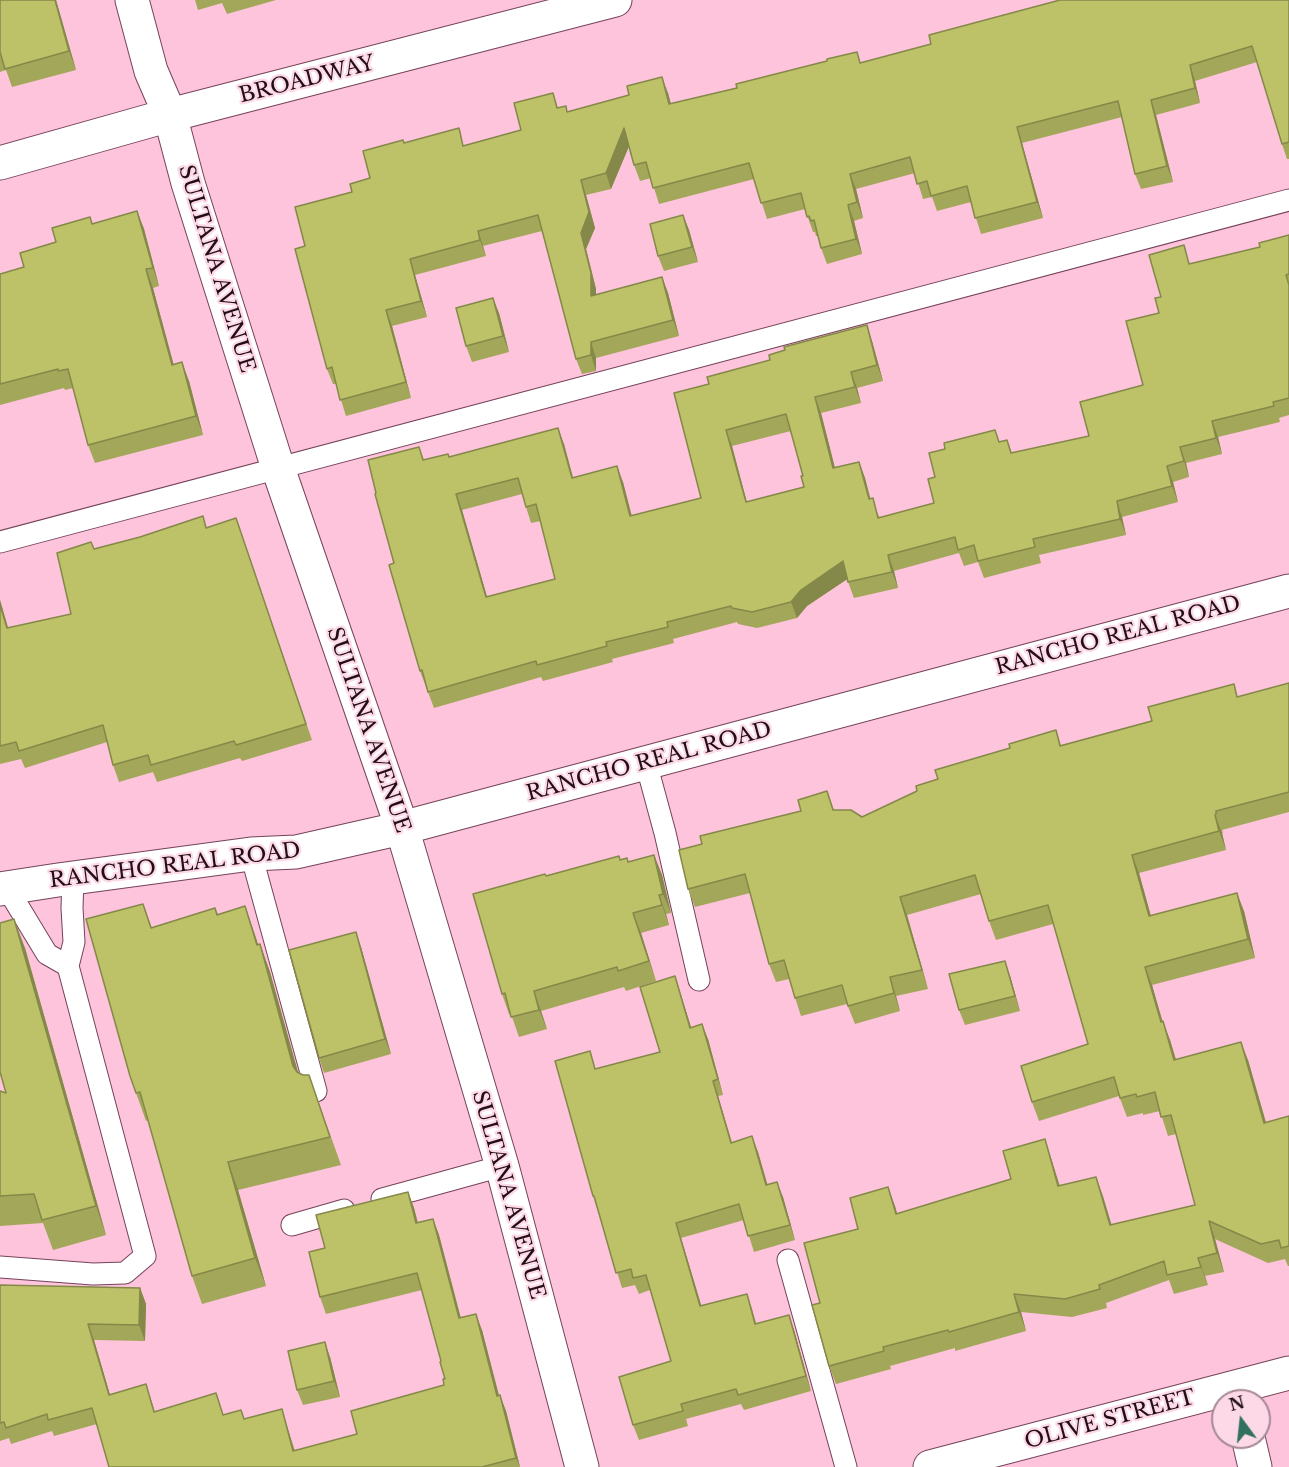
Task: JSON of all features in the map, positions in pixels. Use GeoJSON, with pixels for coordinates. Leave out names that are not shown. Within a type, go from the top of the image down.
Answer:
{"type":"FeatureCollection","features":[{"type":"Feature","properties":{"kind":"street","name":"SULTANA AVENUE"},"geometry":{"type":"LineString","coordinates":[[132,0],[151,71],[170,115],[188,183],[278,468],[402,828],[501,1166],[582,1467]]}},
{"type":"Feature","properties":{"kind":"street","name":"BROADWAY"},"geometry":{"type":"LineString","coordinates":[[0,163],[170,115],[615,0]]}},
{"type":"Feature","properties":{"kind":"street","name":"RANCHO REAL ROAD"},"geometry":{"type":"LineString","coordinates":[[4,889],[251,855],[296,852],[402,828],[1289,591]]}},
{"type":"Feature","properties":{"kind":"street","name":"OLIVE STREET"},"geometry":{"type":"LineString","coordinates":[[1249,1389],[1289,1373]]}},
{"type":"Feature","properties":{"kind":"street","name":"OLIVE STREET"},"geometry":{"type":"LineString","coordinates":[[930,1467],[1211,1400]]}},
{"type":"Feature","properties":{"kind":"street"},"geometry":{"type":"LineString","coordinates":[[1251,1449],[1256,1467]]}},
{"type":"Feature","properties":{"kind":"lane"},"geometry":{"type":"LineString","coordinates":[[0,542],[1289,200]]}},
{"type":"Feature","properties":{"kind":"lane"},"geometry":{"type":"LineString","coordinates":[[646,763],[665,833],[699,980]]}},
{"type":"Feature","properties":{"kind":"lane"},"geometry":{"type":"LineString","coordinates":[[251,855],[316,1091]]}},
{"type":"Feature","properties":{"kind":"lane"},"geometry":{"type":"LineString","coordinates":[[0,1267],[93,1274],[125,1273],[145,1256],[68,966],[74,942],[73,879]]}},
{"type":"Feature","properties":{"kind":"lane"},"geometry":{"type":"LineString","coordinates":[[4,889],[47,954],[68,966]]}},
{"type":"Feature","properties":{"kind":"lane"},"geometry":{"type":"LineString","coordinates":[[292,1225],[501,1166]]}},
{"type":"Feature","properties":{"kind":"lane"},"geometry":{"type":"LineString","coordinates":[[788,1260],[846,1467]]}},
{"type":"Feature","properties":{"kind":"building"},"geometry":{"type":"Polygon","coordinates":[[[0,0],[55,0],[69,51],[5,69],[0,52],[0,0]]]}},
{"type":"Feature","properties":{"kind":"building"},"geometry":{"type":"Polygon","coordinates":[[[1060,0],[1289,0],[1289,142],[1282,144],[1252,46],[1190,65],[1195,88],[1151,100],[1167,166],[1135,174],[1118,101],[1017,127],[1037,202],[975,218],[967,186],[931,196],[927,181],[917,184],[910,157],[850,174],[857,202],[848,205],[856,239],[821,248],[814,220],[811,221],[809,216],[807,217],[801,193],[761,203],[749,163],[653,188],[646,162],[634,165],[624,128],[606,173],[581,180],[589,212],[581,233],[591,273],[591,296],[662,277],[673,320],[591,342],[591,355],[576,359],[538,215],[478,231],[480,240],[410,259],[421,301],[386,310],[406,382],[340,400],[332,367],[327,369],[295,249],[305,246],[295,207],[352,192],[350,184],[370,178],[363,151],[459,128],[463,146],[521,130],[514,103],[553,93],[557,108],[566,106],[567,112],[629,95],[627,86],[662,77],[669,104],[737,88],[736,84],[857,52],[860,63],[931,44],[929,35],[1060,0]]]}},
{"type":"Feature","properties":{"kind":"building"},"geometry":{"type":"Polygon","coordinates":[[[137,211],[153,268],[146,269],[172,365],[182,362],[196,416],[88,445],[68,369],[58,371],[58,369],[0,384],[0,274],[24,267],[20,253],[56,242],[52,228],[90,217],[92,224],[137,211]]]}},
{"type":"Feature","properties":{"kind":"building"},"geometry":{"type":"Polygon","coordinates":[[[683,215],[692,247],[658,256],[650,224],[683,215]]]}},
{"type":"Feature","properties":{"kind":"building"},"geometry":{"type":"Polygon","coordinates":[[[1289,235],[1289,274],[1286,275],[1289,285],[1289,398],[1273,402],[1274,406],[1212,421],[1216,438],[1180,447],[1184,461],[1167,466],[1172,486],[1117,501],[1120,519],[1033,539],[1035,547],[978,561],[974,545],[958,550],[955,537],[888,555],[892,572],[848,582],[843,561],[801,590],[791,602],[752,612],[731,606],[667,622],[668,627],[606,642],[607,646],[537,665],[536,661],[428,692],[389,565],[394,563],[368,460],[419,447],[423,460],[448,454],[449,457],[558,428],[572,478],[617,466],[630,516],[701,498],[674,393],[709,384],[707,377],[770,360],[769,355],[785,350],[784,347],[867,325],[877,365],[851,372],[855,387],[815,397],[833,468],[859,462],[869,499],[873,498],[878,518],[934,503],[928,479],[935,477],[929,453],[945,449],[944,443],[995,430],[999,442],[1007,440],[1011,453],[1089,436],[1080,402],[1143,385],[1126,321],[1159,313],[1155,298],[1161,297],[1149,255],[1184,245],[1189,264],[1260,247],[1259,243],[1289,235]],[[786,414],[726,430],[746,502],[804,487],[786,414]],[[518,478],[456,494],[486,597],[555,579],[536,504],[526,507],[518,478]]]}},
{"type":"Feature","properties":{"kind":"building"},"geometry":{"type":"Polygon","coordinates":[[[493,298],[503,336],[466,346],[456,308],[493,298]]]}},
{"type":"Feature","properties":{"kind":"building"},"geometry":{"type":"Polygon","coordinates":[[[203,516],[206,528],[236,518],[306,724],[236,745],[234,741],[151,765],[148,755],[113,765],[103,725],[19,751],[16,742],[0,746],[0,605],[7,628],[71,614],[57,553],[91,542],[94,549],[140,537],[203,516]]]}},
{"type":"Feature","properties":{"kind":"building"},"geometry":{"type":"Polygon","coordinates":[[[1289,683],[1289,792],[1216,811],[1219,831],[1132,855],[1149,916],[1237,893],[1248,939],[1145,967],[1174,1060],[1241,1042],[1264,1123],[1289,1116],[1289,1246],[1281,1248],[1279,1240],[1261,1244],[1209,1221],[1217,1253],[1198,1258],[1201,1267],[1167,1275],[1164,1261],[1099,1285],[1100,1289],[1065,1299],[1014,1294],[1019,1312],[949,1332],[948,1330],[883,1347],[884,1351],[829,1366],[812,1305],[820,1303],[804,1243],[858,1229],[850,1198],[888,1187],[896,1214],[1011,1179],[1003,1151],[1045,1139],[1058,1186],[1096,1177],[1110,1225],[1195,1205],[1171,1115],[1161,1117],[1155,1092],[1137,1097],[1136,1094],[1120,1098],[1114,1077],[1032,1102],[1021,1066],[1088,1044],[1048,905],[989,921],[975,875],[900,897],[922,970],[890,977],[894,993],[848,1006],[842,985],[795,998],[784,960],[769,964],[745,874],[688,889],[679,850],[702,844],[700,836],[801,811],[798,800],[827,791],[833,810],[851,810],[862,817],[917,791],[916,786],[938,779],[935,770],[1010,748],[1009,744],[1056,730],[1060,746],[1152,721],[1148,707],[1234,684],[1237,697],[1289,683]]]}},
{"type":"Feature","properties":{"kind":"building"},"geometry":{"type":"Polygon","coordinates":[[[654,855],[663,894],[659,895],[662,905],[633,913],[649,961],[618,971],[617,967],[534,991],[539,1010],[511,1017],[505,993],[502,994],[473,894],[619,856],[620,860],[627,858],[628,862],[654,855]]]}},
{"type":"Feature","properties":{"kind":"building"},"geometry":{"type":"Polygon","coordinates":[[[143,904],[151,928],[215,908],[217,915],[245,906],[257,945],[260,944],[293,1066],[297,1072],[309,1075],[330,1137],[228,1162],[255,1258],[192,1276],[140,1092],[136,1093],[130,1076],[86,919],[143,904]]]}},
{"type":"Feature","properties":{"kind":"building"},"geometry":{"type":"Polygon","coordinates":[[[14,919],[96,1206],[42,1220],[34,1194],[0,1196],[0,1091],[6,1093],[0,1072],[0,923],[14,919]]]}},
{"type":"Feature","properties":{"kind":"building"},"geometry":{"type":"Polygon","coordinates":[[[356,932],[385,1039],[319,1058],[289,950],[356,932]]]}},
{"type":"Feature","properties":{"kind":"building"},"geometry":{"type":"Polygon","coordinates":[[[1005,961],[1015,996],[959,1010],[949,974],[1005,961]]]}},
{"type":"Feature","properties":{"kind":"building"},"geometry":{"type":"Polygon","coordinates":[[[675,976],[690,1028],[702,1024],[718,1079],[713,1081],[731,1143],[752,1136],[766,1185],[777,1182],[790,1225],[748,1236],[739,1204],[676,1223],[700,1306],[747,1294],[755,1324],[789,1315],[806,1376],[738,1395],[736,1389],[681,1404],[683,1411],[633,1425],[619,1377],[671,1361],[646,1275],[633,1278],[631,1269],[616,1273],[555,1061],[590,1051],[595,1069],[660,1052],[640,987],[675,976]]]}},
{"type":"Feature","properties":{"kind":"building"},"geometry":{"type":"Polygon","coordinates":[[[408,1192],[416,1223],[433,1219],[459,1318],[476,1314],[516,1458],[482,1467],[109,1467],[92,1408],[48,1420],[47,1414],[6,1428],[4,1422],[0,1423],[0,1285],[140,1288],[139,1325],[88,1324],[109,1395],[146,1384],[154,1412],[216,1393],[223,1415],[241,1410],[244,1419],[282,1409],[293,1451],[357,1434],[351,1411],[444,1385],[441,1361],[417,1273],[320,1297],[309,1252],[325,1248],[316,1215],[408,1192]]]}},
{"type":"Feature","properties":{"kind":"building"},"geometry":{"type":"Polygon","coordinates":[[[325,1342],[334,1381],[297,1390],[288,1351],[325,1342]]]}}]}
